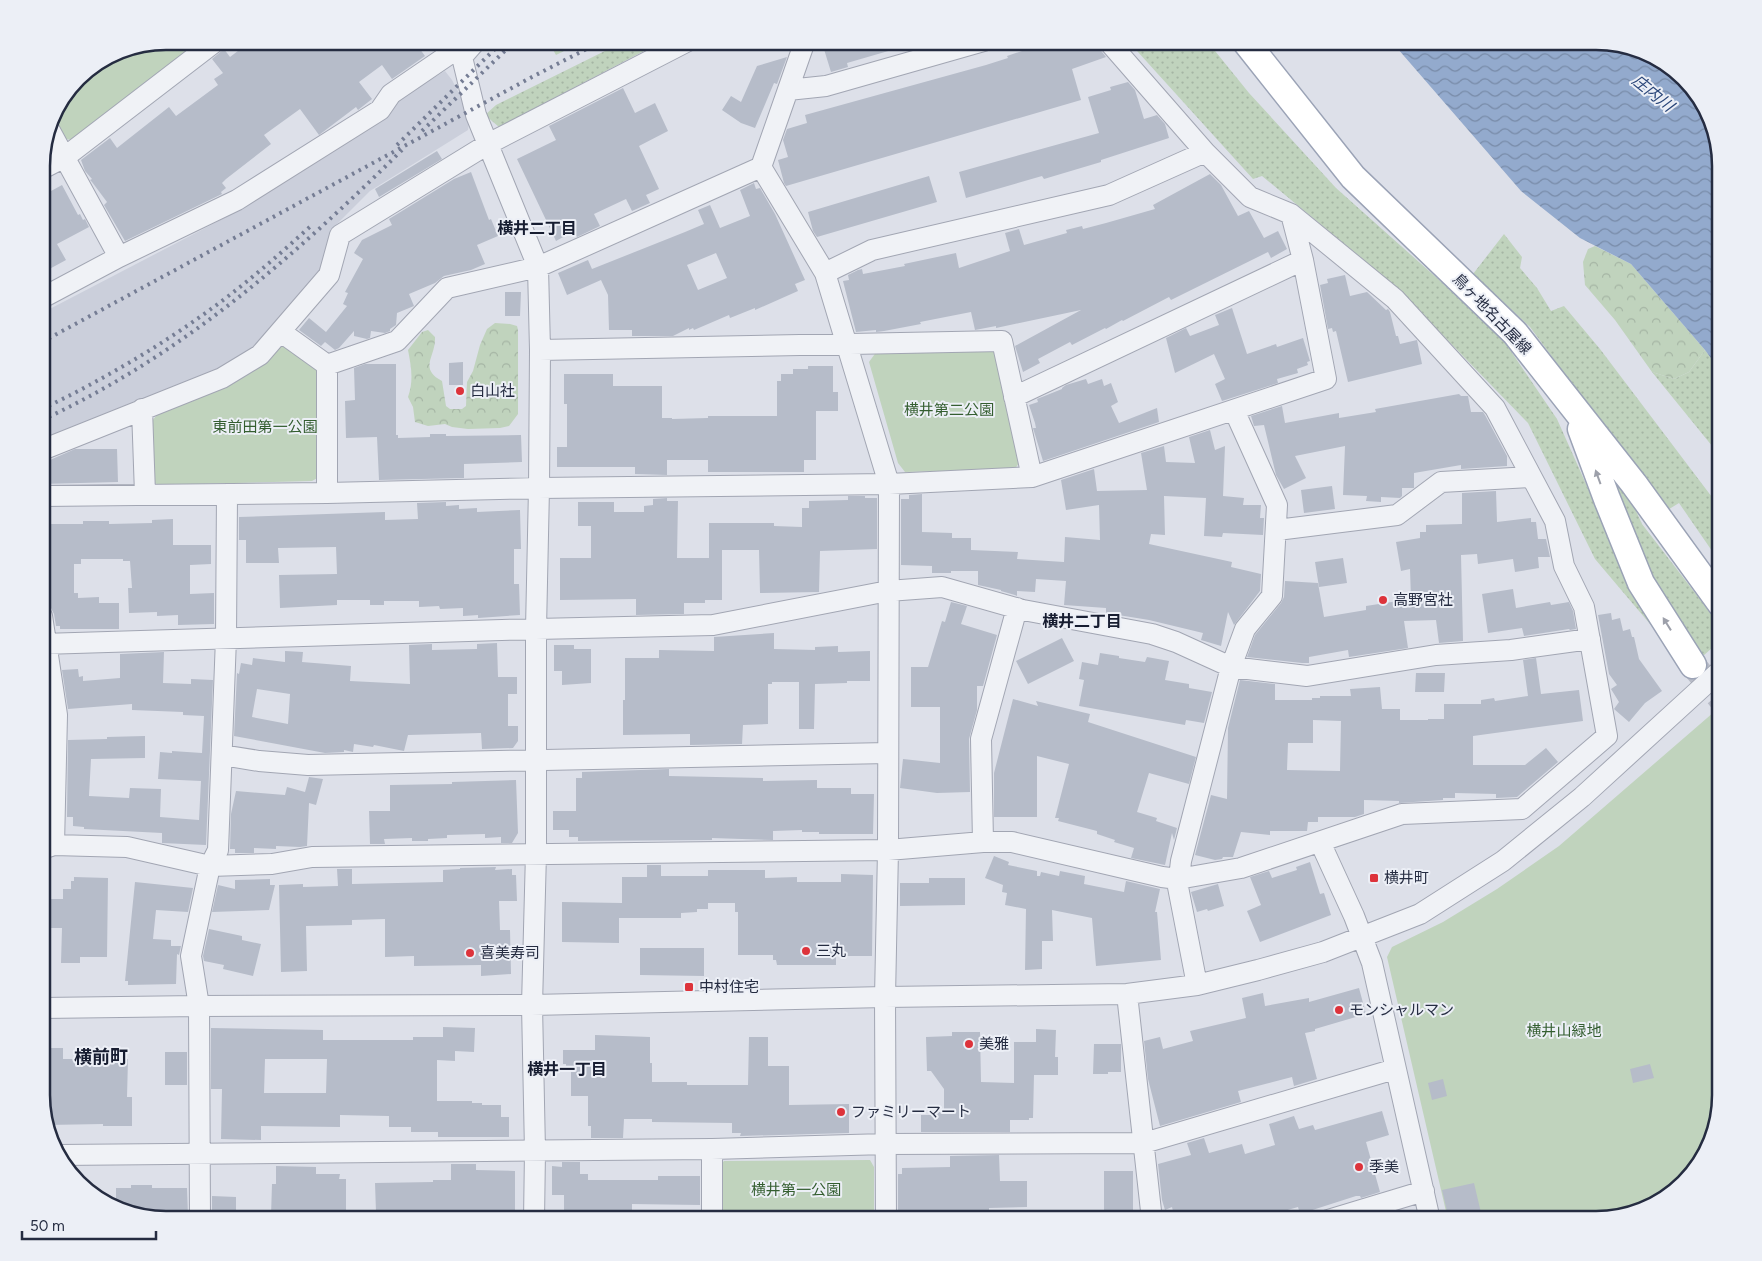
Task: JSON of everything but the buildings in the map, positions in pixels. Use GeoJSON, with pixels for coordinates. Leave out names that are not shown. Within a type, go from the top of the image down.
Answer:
{"type":"FeatureCollection","features":[{"type":"Feature","properties":{"kind":"main road","name":"鳥ヶ地名古屋線"},"geometry":{"type":"LineString","coordinates":[[1252,50],[1353,177],[1515,334],[1634,484],[1712,592]]}},
{"type":"Feature","properties":{"kind":"main road"},"geometry":{"type":"LineString","coordinates":[[1573,407],[1641,583],[1693,665]]}},
{"type":"Feature","properties":{"kind":"street"},"geometry":{"type":"LineString","coordinates":[[50,165],[65,157],[204,50]]}},
{"type":"Feature","properties":{"kind":"street"},"geometry":{"type":"LineString","coordinates":[[50,294],[119,257],[237,200],[380,110],[391,94],[456,50]]}},
{"type":"Feature","properties":{"kind":"street"},"geometry":{"type":"LineString","coordinates":[[457,50],[476,115],[538,268],[540,350],[539,488],[536,629],[536,854],[532,1005],[534,1211]]}},
{"type":"Feature","properties":{"kind":"street"},"geometry":{"type":"LineString","coordinates":[[50,447],[222,378],[260,354],[329,275],[340,235],[488,144],[671,50]]}},
{"type":"Feature","properties":{"kind":"street"},"geometry":{"type":"LineString","coordinates":[[327,365],[397,341],[447,288],[538,268],[761,167],[802,50]]}},
{"type":"Feature","properties":{"kind":"street"},"geometry":{"type":"LineString","coordinates":[[788,90],[826,86],[952,50]]}},
{"type":"Feature","properties":{"kind":"street"},"geometry":{"type":"LineString","coordinates":[[50,847],[127,847],[210,866],[272,864],[312,857],[888,850],[983,842],[1012,842],[1178,879],[1241,868],[1402,814],[1522,809],[1607,736],[1584,607],[1564,566],[1555,521],[1494,408],[1395,299],[1291,214],[1250,196],[1205,152],[1116,50]]}},
{"type":"Feature","properties":{"kind":"street"},"geometry":{"type":"LineString","coordinates":[[54,137],[119,257]]}},
{"type":"Feature","properties":{"kind":"street"},"geometry":{"type":"LineString","coordinates":[[825,273],[872,250],[1109,195],[1205,152]]}},
{"type":"Feature","properties":{"kind":"street"},"geometry":{"type":"LineString","coordinates":[[761,167],[825,273],[889,484],[888,850],[885,997],[886,1211]]}},
{"type":"Feature","properties":{"kind":"street"},"geometry":{"type":"LineString","coordinates":[[50,496],[889,484],[1032,478],[1326,379],[1303,260],[1291,214]]}},
{"type":"Feature","properties":{"kind":"street"},"geometry":{"type":"LineString","coordinates":[[1014,397],[1303,260]]}},
{"type":"Feature","properties":{"kind":"street"},"geometry":{"type":"LineString","coordinates":[[281,332],[327,365]]}},
{"type":"Feature","properties":{"kind":"street"},"geometry":{"type":"LineString","coordinates":[[540,350],[1002,341],[1032,478]]}},
{"type":"Feature","properties":{"kind":"street"},"geometry":{"type":"LineString","coordinates":[[327,365],[327,493]]}},
{"type":"Feature","properties":{"kind":"street"},"geometry":{"type":"LineString","coordinates":[[142,409],[145,494]]}},
{"type":"Feature","properties":{"kind":"street"},"geometry":{"type":"LineString","coordinates":[[1197,985],[1178,887],[1181,861],[1232,667],[1245,629],[1272,596],[1277,530],[1277,505],[1234,410]]}},
{"type":"Feature","properties":{"kind":"street"},"geometry":{"type":"LineString","coordinates":[[1277,530],[1398,515],[1441,482],[1531,477]]}},
{"type":"Feature","properties":{"kind":"street"},"geometry":{"type":"LineString","coordinates":[[200,1211],[198,1006],[191,956],[210,866],[218,850],[226,638],[227,494]]}},
{"type":"Feature","properties":{"kind":"street"},"geometry":{"type":"LineString","coordinates":[[50,644],[713,625],[888,592],[942,587],[1017,608],[1152,634],[1176,642],[1232,667],[1306,676],[1436,655],[1512,650],[1590,639]]}},
{"type":"Feature","properties":{"kind":"street"},"geometry":{"type":"LineString","coordinates":[[983,842],[980,739],[1017,608]]}},
{"type":"Feature","properties":{"kind":"street"},"geometry":{"type":"LineString","coordinates":[[50,1008],[532,1005],[1127,994],[1197,985],[1323,952],[1420,914],[1503,861],[1582,797],[1712,678]]}},
{"type":"Feature","properties":{"kind":"street"},"geometry":{"type":"LineString","coordinates":[[50,680],[56,715],[50,814]]}},
{"type":"Feature","properties":{"kind":"street"},"geometry":{"type":"LineString","coordinates":[[222,755],[259,761],[308,765],[888,753]]}},
{"type":"Feature","properties":{"kind":"street"},"geometry":{"type":"LineString","coordinates":[[1320,842],[1372,963],[1428,1211]]}},
{"type":"Feature","properties":{"kind":"street"},"geometry":{"type":"LineString","coordinates":[[1127,994],[1151,1211]]}},
{"type":"Feature","properties":{"kind":"street"},"geometry":{"type":"LineString","coordinates":[[67,1155],[712,1149],[886,1144],[1144,1143],[1396,1069]]}},
{"type":"Feature","properties":{"kind":"street"},"geometry":{"type":"LineString","coordinates":[[712,1149],[712,1211]]}},
{"type":"Feature","properties":{"kind":"street"},"geometry":{"type":"LineString","coordinates":[[1358,1211],[1424,1191]]}},
{"type":"Feature","properties":{"kind":"shaded area"},"geometry":{"type":"Polygon","coordinates":[[[445,71],[452,80],[470,114],[468,130],[370,191],[331,230],[327,262],[253,351],[226,367],[50,437],[50,309],[236,212],[389,113],[398,99],[445,71]]]}},
{"type":"Feature","properties":{"kind":"green space"},"geometry":{"type":"Polygon","coordinates":[[[189,50],[71,140],[66,139],[58,124],[62,115],[84,84],[102,70],[122,59],[143,52],[189,50]]]}},
{"type":"Feature","properties":{"kind":"green space"},"geometry":{"type":"Polygon","coordinates":[[[553,50],[566,50],[556,55],[553,50]]]}},
{"type":"Feature","properties":{"kind":"green space"},"geometry":{"type":"Polygon","coordinates":[[[607,50],[646,50],[499,127],[485,115],[496,105],[607,50]]]}},
{"type":"Feature","properties":{"kind":"green space"},"geometry":{"type":"Polygon","coordinates":[[[1136,50],[1214,50],[1249,93],[1336,188],[1504,341],[1557,419],[1628,578],[1672,650],[1595,559],[1528,423],[1394,285],[1262,176],[1253,179],[1136,50]]]}},
{"type":"Feature","properties":{"kind":"green space"},"geometry":{"type":"Polygon","coordinates":[[[1504,234],[1522,257],[1520,268],[1537,288],[1551,311],[1564,306],[1600,349],[1712,497],[1712,551],[1679,503],[1666,511],[1530,327],[1473,274],[1504,234]]]}},
{"type":"Feature","properties":{"kind":"green space"},"geometry":{"type":"Polygon","coordinates":[[[1595,246],[1631,264],[1705,350],[1689,372],[1674,379],[1652,372],[1615,320],[1585,285],[1583,262],[1588,249],[1595,246]]]}},
{"type":"Feature","properties":{"kind":"green space"},"geometry":{"type":"Polygon","coordinates":[[[495,323],[517,326],[518,330],[518,414],[509,426],[468,429],[445,424],[428,426],[415,422],[413,407],[408,397],[411,367],[408,350],[422,332],[428,330],[435,337],[430,367],[435,376],[442,381],[446,406],[450,409],[462,409],[466,406],[467,382],[473,371],[480,345],[487,329],[495,323]]]}},
{"type":"Feature","properties":{"kind":"green space","name":"東前田第一公園"},"geometry":{"type":"Polygon","coordinates":[[[287,344],[320,370],[321,476],[312,481],[158,485],[150,479],[152,421],[160,411],[279,345],[287,344]]]}},
{"type":"Feature","properties":{"kind":"green space","name":"横井第二公園"},"geometry":{"type":"Polygon","coordinates":[[[990,350],[998,354],[1022,458],[1015,469],[905,472],[898,463],[869,362],[877,351],[990,350]]]}},
{"type":"Feature","properties":{"kind":"green space"},"geometry":{"type":"Polygon","coordinates":[[[1705,350],[1712,360],[1712,446],[1652,372],[1674,379],[1689,372],[1705,350]]]}},
{"type":"Feature","properties":{"kind":"green space"},"geometry":{"type":"Polygon","coordinates":[[[1603,467],[1625,487],[1642,524],[1712,615],[1712,648],[1703,656],[1653,577],[1603,467]]]}},
{"type":"Feature","properties":{"kind":"green space","name":"横井山緑地"},"geometry":{"type":"Polygon","coordinates":[[[1712,714],[1712,1095],[1710,1118],[1706,1132],[1688,1166],[1678,1177],[1654,1195],[1626,1207],[1596,1211],[1446,1211],[1387,957],[1392,947],[1443,922],[1497,889],[1559,846],[1712,714]]]}},
{"type":"Feature","properties":{"kind":"green space","name":"横井第一公園"},"geometry":{"type":"Polygon","coordinates":[[[870,1160],[874,1167],[874,1211],[718,1211],[718,1167],[724,1161],[870,1160]]]}},
{"type":"Feature","properties":{"kind":"water","name":"庄内川"},"geometry":{"type":"Polygon","coordinates":[[[1399,50],[1611,51],[1633,56],[1667,74],[1683,90],[1700,115],[1706,129],[1711,151],[1712,360],[1631,264],[1580,238],[1521,191],[1399,50]]]}},
{"type":"Feature","properties":{"kind":"tunnel"},"geometry":{"type":"LineString","coordinates":[[1693,665],[1712,688]]}},
{"type":"Feature","properties":{"kind":"railway"},"geometry":{"type":"LineString","coordinates":[[397,145],[494,50]]}},
{"type":"Feature","properties":{"kind":"railway"},"geometry":{"type":"LineString","coordinates":[[422,131],[506,50]]}},
{"type":"Feature","properties":{"kind":"railway"},"geometry":{"type":"LineString","coordinates":[[50,338],[584,50]]}},
{"type":"Feature","properties":{"kind":"railway"},"geometry":{"type":"LineString","coordinates":[[50,416],[142,366],[189,335],[277,266],[402,150]]}},
{"type":"Feature","properties":{"kind":"railway"},"geometry":{"type":"LineString","coordinates":[[50,405],[128,363],[171,337],[250,279],[313,224]]}},
{"type":"Feature","properties":{"kind":"place","name":"白山社"},"geometry":{"type":"Point","coordinates":[460,391]}},
{"type":"Feature","properties":{"kind":"place","name":"高野宮社"},"geometry":{"type":"Point","coordinates":[1383,600]}},
{"type":"Feature","properties":{"kind":"place","name":"横井町"},"geometry":{"type":"Point","coordinates":[1374,878]}},
{"type":"Feature","properties":{"kind":"place","name":"三丸"},"geometry":{"type":"Point","coordinates":[806,951]}},
{"type":"Feature","properties":{"kind":"place","name":"喜美寿司"},"geometry":{"type":"Point","coordinates":[470,953]}},
{"type":"Feature","properties":{"kind":"place","name":"中村住宅"},"geometry":{"type":"Point","coordinates":[689,987]}},
{"type":"Feature","properties":{"kind":"place","name":"モンシャルマン"},"geometry":{"type":"Point","coordinates":[1339,1010]}},
{"type":"Feature","properties":{"kind":"place","name":"美雅"},"geometry":{"type":"Point","coordinates":[969,1044]}},
{"type":"Feature","properties":{"kind":"place","name":"ファミリーマート"},"geometry":{"type":"Point","coordinates":[841,1112]}},
{"type":"Feature","properties":{"kind":"place","name":"季美"},"geometry":{"type":"Point","coordinates":[1359,1167]}},
{"type":"Feature","properties":{"kind":"district","name":"横井二丁目"},"geometry":{"type":"Point","coordinates":[537,228]}},
{"type":"Feature","properties":{"kind":"district","name":"横井二丁目"},"geometry":{"type":"Point","coordinates":[1082,621]}},
{"type":"Feature","properties":{"kind":"district","name":"横前町"},"geometry":{"type":"Point","coordinates":[101,1057]}},
{"type":"Feature","properties":{"kind":"district","name":"横井一丁目"},"geometry":{"type":"Point","coordinates":[567,1069]}}]}
